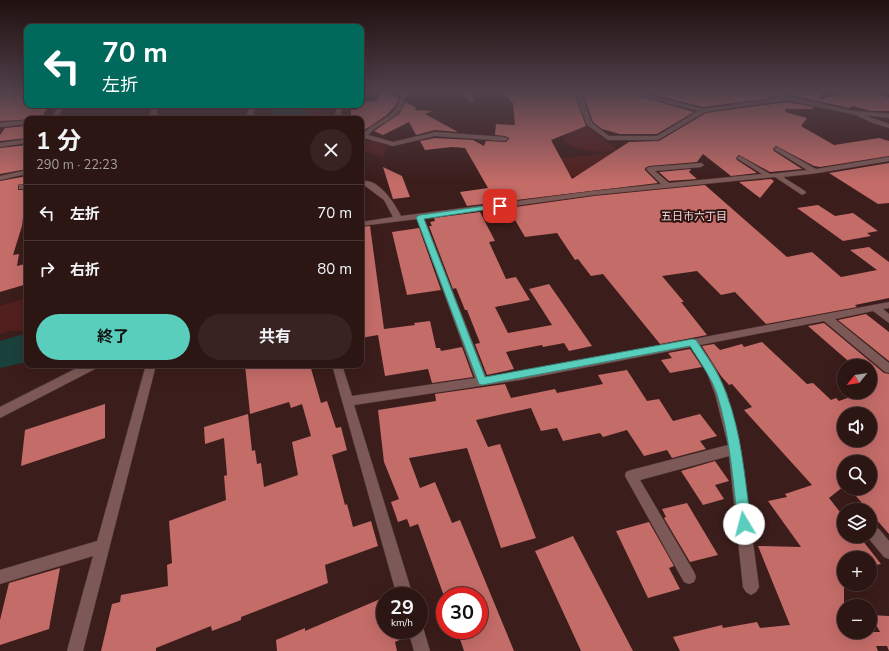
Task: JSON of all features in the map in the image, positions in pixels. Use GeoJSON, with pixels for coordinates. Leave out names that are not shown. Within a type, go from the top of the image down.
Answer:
{"type":"FeatureCollection","features":[{"type":"Feature","properties":{"kind":"street"},"geometry":{"type":"LineString","coordinates":[[364,134],[380,121]]}},
{"type":"Feature","properties":{"kind":"street"},"geometry":{"type":"LineString","coordinates":[[588,121],[589,124],[608,138],[658,138],[686,121]]}},
{"type":"Feature","properties":{"kind":"street"},"geometry":{"type":"LineString","coordinates":[[874,121],[889,126]]}},
{"type":"Feature","properties":{"kind":"street"},"geometry":{"type":"LineString","coordinates":[[0,125],[24,122]]}},
{"type":"Feature","properties":{"kind":"street"},"geometry":{"type":"LineString","coordinates":[[364,135],[393,144],[435,134],[505,139]]}},
{"type":"Feature","properties":{"kind":"street"},"geometry":{"type":"LineString","coordinates":[[0,144],[24,141]]}},
{"type":"Feature","properties":{"kind":"street"},"geometry":{"type":"LineString","coordinates":[[777,149],[814,171]]}},
{"type":"Feature","properties":{"kind":"street"},"geometry":{"type":"LineString","coordinates":[[740,158],[802,193]]}},
{"type":"Feature","properties":{"kind":"street"},"geometry":{"type":"LineString","coordinates":[[364,224],[594,193],[772,176],[888,160]]}},
{"type":"Feature","properties":{"kind":"street"},"geometry":{"type":"LineString","coordinates":[[667,186],[649,169],[701,165]]}},
{"type":"Feature","properties":{"kind":"street"},"geometry":{"type":"LineString","coordinates":[[0,178],[24,173]]}},
{"type":"Feature","properties":{"kind":"street"},"geometry":{"type":"LineString","coordinates":[[367,183],[386,196],[391,202],[398,220]]}},
{"type":"Feature","properties":{"kind":"street"},"geometry":{"type":"LineString","coordinates":[[420,217],[482,381]]}},
{"type":"Feature","properties":{"kind":"street"},"geometry":{"type":"LineString","coordinates":[[347,401],[482,381],[889,306]]}},
{"type":"Feature","properties":{"kind":"street"},"geometry":{"type":"LineString","coordinates":[[875,308],[889,319]]}},
{"type":"Feature","properties":{"kind":"street"},"geometry":{"type":"LineString","coordinates":[[828,318],[889,369]]}},
{"type":"Feature","properties":{"kind":"street"},"geometry":{"type":"LineString","coordinates":[[693,342],[712,372],[722,394],[734,449],[751,587]]}},
{"type":"Feature","properties":{"kind":"street"},"geometry":{"type":"LineString","coordinates":[[0,413],[87,368]]}},
{"type":"Feature","properties":{"kind":"street"},"geometry":{"type":"LineString","coordinates":[[75,651],[150,368]]}},
{"type":"Feature","properties":{"kind":"street"},"geometry":{"type":"LineString","coordinates":[[338,368],[402,587]]}},
{"type":"Feature","properties":{"kind":"street"},"geometry":{"type":"LineString","coordinates":[[689,577],[631,476],[734,449]]}},
{"type":"Feature","properties":{"kind":"street"},"geometry":{"type":"LineString","coordinates":[[877,538],[889,552]]}},
{"type":"Feature","properties":{"kind":"street"},"geometry":{"type":"LineString","coordinates":[[0,577],[103,546]]}},
{"type":"Feature","properties":{"kind":"street"},"geometry":{"type":"LineString","coordinates":[[419,639],[422,651]]}},
{"type":"Feature","properties":{"kind":"shaded area"},"geometry":{"type":"Polygon","coordinates":[[[583,126],[587,127],[619,151],[589,151],[567,144],[562,139],[571,132],[583,126]]]}},
{"type":"Feature","properties":{"kind":"shaded area"},"geometry":{"type":"Polygon","coordinates":[[[373,140],[387,146],[383,157],[364,151],[364,144],[373,140]]]}},
{"type":"Feature","properties":{"kind":"shaded area"},"geometry":{"type":"Polygon","coordinates":[[[620,152],[637,163],[647,172],[530,179],[517,159],[572,157],[620,152]]]}},
{"type":"Feature","properties":{"kind":"shaded area"},"geometry":{"type":"Polygon","coordinates":[[[24,299],[24,331],[10,331],[0,334],[0,306],[24,299]]]}},
{"type":"Feature","properties":{"kind":"water"},"geometry":{"type":"Polygon","coordinates":[[[24,334],[24,363],[0,368],[0,341],[24,334]]]}},
{"type":"Feature","properties":{"kind":"building"},"geometry":{"type":"Polygon","coordinates":[[[364,121],[377,121],[366,129],[364,128],[364,121]]]}},
{"type":"Feature","properties":{"kind":"building"},"geometry":{"type":"Polygon","coordinates":[[[388,121],[439,121],[458,132],[435,130],[416,135],[409,122],[383,135],[374,131],[388,121]]]}},
{"type":"Feature","properties":{"kind":"building"},"geometry":{"type":"Polygon","coordinates":[[[515,121],[584,121],[586,126],[551,140],[572,179],[629,142],[659,141],[692,121],[804,121],[801,126],[834,145],[879,138],[889,141],[889,156],[820,167],[814,166],[776,146],[773,149],[774,151],[802,169],[770,172],[739,155],[736,158],[737,160],[757,173],[731,176],[703,154],[697,162],[649,166],[645,168],[645,170],[658,183],[467,206],[460,192],[488,188],[465,148],[452,147],[425,150],[420,141],[435,138],[473,140],[484,146],[486,141],[506,142],[509,139],[505,136],[495,135],[496,124],[515,125],[515,121]]]}},
{"type":"Feature","properties":{"kind":"building"},"geometry":{"type":"Polygon","coordinates":[[[678,121],[657,134],[620,134],[602,129],[593,122],[678,121]]]}},
{"type":"Feature","properties":{"kind":"building"},"geometry":{"type":"Polygon","coordinates":[[[24,126],[24,138],[0,141],[0,135],[5,128],[24,126]]]}},
{"type":"Feature","properties":{"kind":"building"},"geometry":{"type":"Polygon","coordinates":[[[24,145],[24,170],[0,174],[0,148],[24,145]]]}},
{"type":"Feature","properties":{"kind":"building"},"geometry":{"type":"Polygon","coordinates":[[[889,163],[889,203],[878,204],[829,173],[889,163]]]}},
{"type":"Feature","properties":{"kind":"building"},"geometry":{"type":"Polygon","coordinates":[[[383,167],[402,176],[410,197],[393,199],[383,167]]]}},
{"type":"Feature","properties":{"kind":"building"},"geometry":{"type":"Polygon","coordinates":[[[691,169],[689,172],[697,179],[669,181],[659,172],[691,169]]]}},
{"type":"Feature","properties":{"kind":"building"},"geometry":{"type":"Polygon","coordinates":[[[24,177],[24,184],[18,185],[18,190],[24,190],[22,226],[13,255],[19,254],[17,266],[24,264],[24,285],[0,292],[0,181],[24,177]]]}},
{"type":"Feature","properties":{"kind":"building"},"geometry":{"type":"Polygon","coordinates":[[[771,179],[774,181],[760,198],[739,182],[771,179]]]}},
{"type":"Feature","properties":{"kind":"building"},"geometry":{"type":"Polygon","coordinates":[[[705,185],[787,257],[812,252],[841,277],[877,270],[850,250],[869,247],[889,262],[889,298],[855,305],[857,307],[766,324],[735,292],[721,295],[697,271],[662,276],[684,302],[681,302],[707,335],[660,344],[603,274],[591,276],[578,259],[575,260],[557,233],[525,237],[508,208],[594,196],[705,185]]]}},
{"type":"Feature","properties":{"kind":"building"},"geometry":{"type":"Polygon","coordinates":[[[818,205],[835,216],[853,213],[878,231],[867,233],[871,236],[843,241],[797,208],[818,205]]]}},
{"type":"Feature","properties":{"kind":"building"},"geometry":{"type":"Polygon","coordinates":[[[480,212],[495,241],[489,242],[506,279],[516,277],[530,300],[495,307],[508,333],[552,325],[529,289],[549,284],[592,346],[569,351],[564,343],[543,347],[542,345],[506,352],[514,369],[487,375],[475,344],[480,343],[467,310],[465,310],[456,288],[453,289],[429,226],[432,226],[430,222],[435,221],[434,218],[480,212]]]}},
{"type":"Feature","properties":{"kind":"building"},"geometry":{"type":"Polygon","coordinates":[[[370,226],[384,329],[415,325],[414,323],[430,321],[436,348],[440,348],[441,351],[462,347],[473,377],[432,383],[428,369],[385,376],[378,335],[364,337],[364,227],[370,226]]]}},
{"type":"Feature","properties":{"kind":"building"},"geometry":{"type":"Polygon","coordinates":[[[419,228],[441,290],[407,295],[392,232],[419,228]]]}},
{"type":"Feature","properties":{"kind":"building"},"geometry":{"type":"Polygon","coordinates":[[[866,314],[889,332],[889,361],[838,320],[866,314]]]}},
{"type":"Feature","properties":{"kind":"building"},"geometry":{"type":"Polygon","coordinates":[[[824,323],[867,359],[846,359],[808,326],[824,323]]]}},
{"type":"Feature","properties":{"kind":"building"},"geometry":{"type":"Polygon","coordinates":[[[762,342],[807,384],[813,383],[831,400],[836,398],[839,401],[845,399],[877,399],[877,367],[884,373],[889,374],[889,534],[877,520],[877,503],[862,503],[855,495],[877,495],[877,455],[837,455],[837,492],[829,498],[837,508],[837,543],[864,543],[871,551],[837,551],[837,591],[844,591],[844,599],[837,599],[837,639],[877,639],[877,632],[880,632],[877,626],[877,615],[889,616],[889,651],[887,646],[876,646],[878,651],[680,651],[673,637],[722,625],[723,628],[757,622],[760,628],[790,625],[758,546],[801,547],[768,501],[787,497],[785,494],[812,485],[744,410],[752,407],[732,384],[729,385],[721,376],[702,346],[714,344],[720,350],[742,344],[744,347],[762,342]]]}},
{"type":"Feature","properties":{"kind":"building"},"geometry":{"type":"Polygon","coordinates":[[[690,349],[702,367],[670,373],[661,360],[672,358],[668,353],[690,349]]]}},
{"type":"Feature","properties":{"kind":"building"},"geometry":{"type":"Polygon","coordinates":[[[245,368],[311,368],[321,403],[327,401],[336,428],[341,427],[347,450],[332,455],[345,505],[347,504],[353,527],[371,521],[378,546],[325,565],[328,583],[241,617],[241,620],[212,631],[211,626],[156,648],[156,651],[101,651],[112,604],[120,602],[121,595],[168,586],[167,565],[172,563],[169,521],[226,500],[224,476],[227,475],[224,438],[205,444],[204,427],[248,414],[252,451],[255,450],[257,464],[261,463],[264,487],[298,475],[292,442],[311,436],[302,404],[291,408],[289,402],[250,414],[245,368]]]}},
{"type":"Feature","properties":{"kind":"building"},"geometry":{"type":"Polygon","coordinates":[[[627,370],[647,401],[659,399],[673,421],[700,414],[717,436],[700,441],[706,449],[672,458],[667,450],[644,456],[627,430],[603,437],[600,433],[563,441],[557,428],[541,431],[531,408],[476,420],[488,447],[500,444],[536,538],[501,548],[467,448],[409,458],[420,488],[435,482],[452,523],[460,520],[488,587],[441,587],[418,524],[410,527],[407,519],[398,522],[391,502],[399,499],[384,462],[378,410],[436,401],[435,394],[505,384],[511,398],[555,389],[557,393],[603,384],[598,375],[627,370]]]}},
{"type":"Feature","properties":{"kind":"building"},"geometry":{"type":"Polygon","coordinates":[[[105,404],[105,438],[21,466],[25,430],[105,404]]]}},
{"type":"Feature","properties":{"kind":"building"},"geometry":{"type":"Polygon","coordinates":[[[715,461],[729,481],[715,485],[724,499],[703,505],[681,471],[715,461]]]}},
{"type":"Feature","properties":{"kind":"building"},"geometry":{"type":"Polygon","coordinates":[[[687,503],[718,555],[690,562],[664,518],[666,517],[662,509],[687,503]]]}},
{"type":"Feature","properties":{"kind":"building"},"geometry":{"type":"Polygon","coordinates":[[[649,522],[674,566],[669,568],[680,589],[648,598],[616,531],[649,522]]]}},
{"type":"Feature","properties":{"kind":"building"},"geometry":{"type":"Polygon","coordinates":[[[573,536],[633,651],[581,651],[535,551],[573,536]]]}},
{"type":"Feature","properties":{"kind":"building"},"geometry":{"type":"Polygon","coordinates":[[[877,559],[881,564],[877,565],[877,559]]]}},
{"type":"Feature","properties":{"kind":"building"},"geometry":{"type":"Polygon","coordinates":[[[60,568],[49,629],[0,645],[0,620],[9,583],[60,568]]]}},
{"type":"Feature","properties":{"kind":"building"},"geometry":{"type":"Polygon","coordinates":[[[488,588],[514,651],[464,651],[460,639],[488,639],[488,588]]]}},
{"type":"Feature","properties":{"kind":"building"},"geometry":{"type":"Polygon","coordinates":[[[376,601],[376,639],[402,639],[395,642],[397,651],[277,651],[276,640],[305,628],[305,631],[376,601]]]}},
{"type":"Feature","properties":{"kind":"district","name":"五日市六丁目"},"geometry":{"type":"Point","coordinates":[694,216]}},
{"type":"Feature","properties":{"kind":"route"},"geometry":{"type":"LineString","coordinates":[[500,206],[420,217],[482,381],[520,376],[693,342],[712,372],[722,394],[733,438],[744,524]]}}]}
